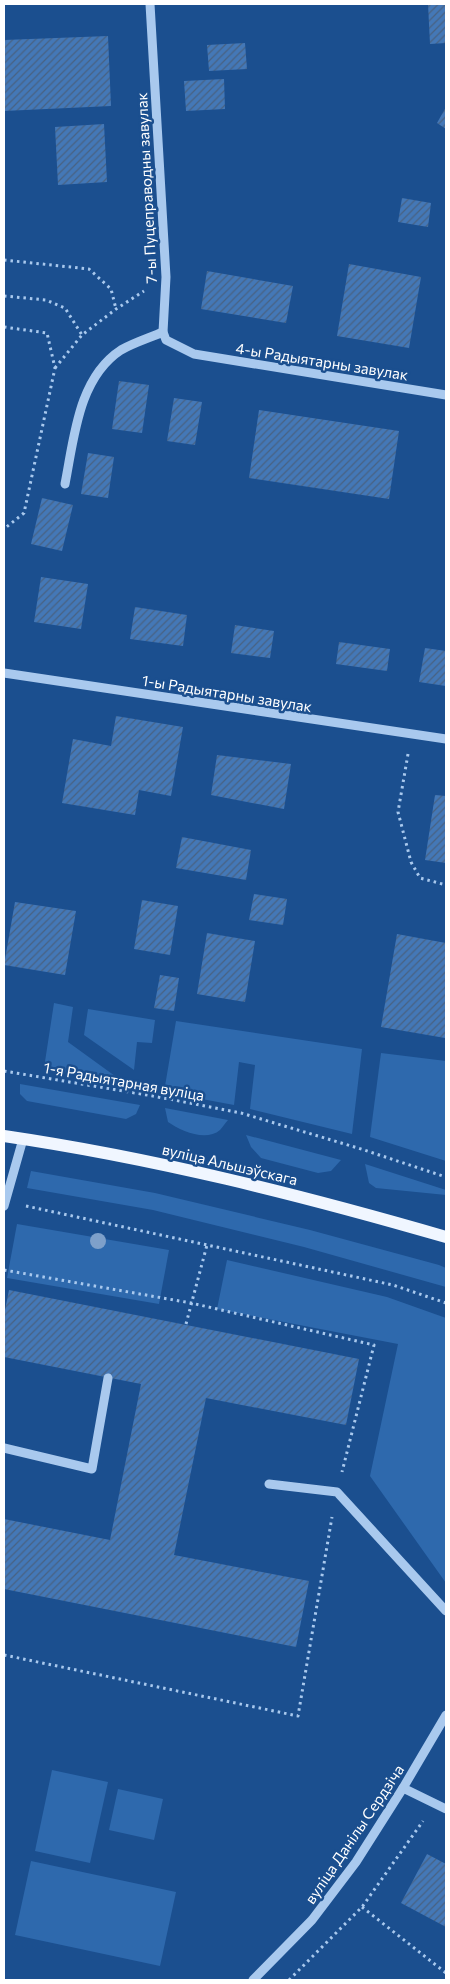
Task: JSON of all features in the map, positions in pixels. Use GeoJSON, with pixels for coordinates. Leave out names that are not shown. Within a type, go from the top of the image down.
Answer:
{"type":"FeatureCollection","features":[{"type":"Feature","properties":{"kind":"main road","name":"вуліца Альшэўскага"},"geometry":{"type":"LineString","coordinates":[[4,1136],[229,1178],[351,1209],[446,1237]]}},
{"type":"Feature","properties":{"kind":"street","name":"7-ы Пуцеправодны завулак"},"geometry":{"type":"LineString","coordinates":[[150,4],[166,278],[162,332]]}},
{"type":"Feature","properties":{"kind":"street","name":"4-ы Радыятарны завулак"},"geometry":{"type":"LineString","coordinates":[[162,332],[166,340],[194,354],[446,395]]}},
{"type":"Feature","properties":{"kind":"street"},"geometry":{"type":"LineString","coordinates":[[64,484],[81,408],[96,373],[120,350],[162,332]]}},
{"type":"Feature","properties":{"kind":"street","name":"1-ы Радыятарны завулак"},"geometry":{"type":"LineString","coordinates":[[4,673],[446,739]]}},
{"type":"Feature","properties":{"kind":"street"},"geometry":{"type":"LineString","coordinates":[[4,1204],[23,1139]]}},
{"type":"Feature","properties":{"kind":"street"},"geometry":{"type":"LineString","coordinates":[[4,1448],[92,1469],[108,1378]]}},
{"type":"Feature","properties":{"kind":"street"},"geometry":{"type":"LineString","coordinates":[[269,1484],[337,1492],[446,1611]]}},
{"type":"Feature","properties":{"kind":"street","name":"вуліца Данілы Сердзіча"},"geometry":{"type":"LineString","coordinates":[[253,1980],[312,1920],[356,1862],[446,1715]]}},
{"type":"Feature","properties":{"kind":"street"},"geometry":{"type":"LineString","coordinates":[[403,1788],[446,1809]]}},
{"type":"Feature","properties":{"kind":"path"},"geometry":{"type":"LineString","coordinates":[[4,260],[89,269],[112,289],[117,309],[82,335],[55,368]]}},
{"type":"Feature","properties":{"kind":"path"},"geometry":{"type":"LineString","coordinates":[[4,296],[46,300],[64,308],[82,335]]}},
{"type":"Feature","properties":{"kind":"path"},"geometry":{"type":"LineString","coordinates":[[4,327],[47,333],[55,368],[24,513],[4,529]]}},
{"type":"Feature","properties":{"kind":"path"},"geometry":{"type":"LineString","coordinates":[[411,734],[398,812],[411,862],[420,878],[446,885]]}},
{"type":"Feature","properties":{"kind":"path","name":"1-я Радыятарная вуліца"},"geometry":{"type":"LineString","coordinates":[[4,1071],[241,1113],[446,1177]]}},
{"type":"Feature","properties":{"kind":"path"},"geometry":{"type":"LineString","coordinates":[[4,1204],[393,1285],[446,1303]]}},
{"type":"Feature","properties":{"kind":"path"},"geometry":{"type":"LineString","coordinates":[[186,1324],[207,1245]]}},
{"type":"Feature","properties":{"kind":"path"},"geometry":{"type":"LineString","coordinates":[[4,1270],[191,1303],[374,1345],[337,1492],[298,1716],[4,1655]]}},
{"type":"Feature","properties":{"kind":"path"},"geometry":{"type":"LineString","coordinates":[[288,1980],[362,1908],[436,1804]]}},
{"type":"Feature","properties":{"kind":"path"},"geometry":{"type":"LineString","coordinates":[[362,1908],[446,1973]]}},
{"type":"Feature","properties":{"kind":"shaded area"},"geometry":{"type":"Polygon","coordinates":[[[54,1003],[73,1007],[68,1042],[126,1084],[44,1068],[54,1003]]]}},
{"type":"Feature","properties":{"kind":"shaded area"},"geometry":{"type":"Polygon","coordinates":[[[88,1009],[155,1020],[152,1043],[137,1042],[134,1070],[84,1035],[88,1009]]]}},
{"type":"Feature","properties":{"kind":"shaded area"},"geometry":{"type":"Polygon","coordinates":[[[176,1021],[362,1049],[352,1134],[250,1109],[255,1065],[239,1062],[234,1105],[164,1092],[176,1021]]]}},
{"type":"Feature","properties":{"kind":"shaded area"},"geometry":{"type":"Polygon","coordinates":[[[381,1053],[446,1061],[446,1161],[370,1137],[381,1053]]]}},
{"type":"Feature","properties":{"kind":"shaded area"},"geometry":{"type":"Polygon","coordinates":[[[20,1084],[140,1105],[136,1114],[126,1119],[27,1101],[20,1094],[20,1084]]]}},
{"type":"Feature","properties":{"kind":"shaded area"},"geometry":{"type":"Polygon","coordinates":[[[165,1108],[228,1120],[220,1130],[214,1133],[208,1135],[194,1134],[186,1132],[168,1122],[165,1108]]]}},
{"type":"Feature","properties":{"kind":"shaded area"},"geometry":{"type":"Polygon","coordinates":[[[246,1135],[341,1160],[331,1171],[318,1173],[261,1158],[251,1147],[246,1135]]]}},
{"type":"Feature","properties":{"kind":"shaded area"},"geometry":{"type":"Polygon","coordinates":[[[365,1164],[446,1190],[446,1195],[376,1188],[369,1183],[365,1164]]]}},
{"type":"Feature","properties":{"kind":"shaded area"},"geometry":{"type":"Polygon","coordinates":[[[31,1171],[155,1193],[310,1230],[439,1265],[446,1268],[446,1287],[304,1247],[153,1210],[27,1188],[31,1171]]]}},
{"type":"Feature","properties":{"kind":"shaded area"},"geometry":{"type":"Polygon","coordinates":[[[17,1224],[169,1250],[159,1304],[7,1278],[17,1224]]]}},
{"type":"Feature","properties":{"kind":"shaded area"},"geometry":{"type":"Polygon","coordinates":[[[227,1260],[387,1297],[446,1318],[446,1583],[370,1476],[398,1344],[217,1309],[227,1260]]]}},
{"type":"Feature","properties":{"kind":"shaded area"},"geometry":{"type":"Polygon","coordinates":[[[52,1770],[108,1782],[90,1863],[35,1851],[52,1770]]]}},
{"type":"Feature","properties":{"kind":"shaded area"},"geometry":{"type":"Polygon","coordinates":[[[118,1789],[163,1799],[154,1840],[109,1830],[118,1789]]]}},
{"type":"Feature","properties":{"kind":"shaded area"},"geometry":{"type":"Polygon","coordinates":[[[31,1861],[176,1892],[160,1966],[15,1935],[31,1861]]]}},
{"type":"Feature","properties":{"kind":"building"},"geometry":{"type":"Polygon","coordinates":[[[428,4],[446,4],[446,43],[430,44],[428,4]]]}},
{"type":"Feature","properties":{"kind":"building"},"geometry":{"type":"Polygon","coordinates":[[[108,36],[111,106],[4,111],[4,40],[108,36]]]}},
{"type":"Feature","properties":{"kind":"building"},"geometry":{"type":"Polygon","coordinates":[[[245,43],[247,69],[209,71],[207,45],[245,43]]]}},
{"type":"Feature","properties":{"kind":"building"},"geometry":{"type":"Polygon","coordinates":[[[224,79],[225,109],[186,111],[184,81],[224,79]]]}},
{"type":"Feature","properties":{"kind":"building"},"geometry":{"type":"Polygon","coordinates":[[[446,107],[446,129],[437,123],[446,107]]]}},
{"type":"Feature","properties":{"kind":"building"},"geometry":{"type":"Polygon","coordinates":[[[104,124],[107,182],[58,185],[55,127],[104,124]]]}},
{"type":"Feature","properties":{"kind":"building"},"geometry":{"type":"Polygon","coordinates":[[[402,198],[431,203],[428,227],[398,222],[402,198]]]}},
{"type":"Feature","properties":{"kind":"building"},"geometry":{"type":"Polygon","coordinates":[[[349,264],[421,277],[409,348],[337,336],[349,264]]]}},
{"type":"Feature","properties":{"kind":"building"},"geometry":{"type":"Polygon","coordinates":[[[207,271],[293,286],[286,323],[201,309],[207,271]]]}},
{"type":"Feature","properties":{"kind":"building"},"geometry":{"type":"Polygon","coordinates":[[[119,381],[149,385],[142,433],[112,429],[119,381]]]}},
{"type":"Feature","properties":{"kind":"building"},"geometry":{"type":"Polygon","coordinates":[[[174,398],[202,402],[195,445],[167,441],[174,398]]]}},
{"type":"Feature","properties":{"kind":"building"},"geometry":{"type":"Polygon","coordinates":[[[259,410],[399,431],[389,499],[249,478],[259,410]]]}},
{"type":"Feature","properties":{"kind":"building"},"geometry":{"type":"Polygon","coordinates":[[[88,453],[114,457],[108,498],[81,494],[88,453]]]}},
{"type":"Feature","properties":{"kind":"building"},"geometry":{"type":"Polygon","coordinates":[[[42,498],[73,505],[62,551],[31,544],[42,498]]]}},
{"type":"Feature","properties":{"kind":"building"},"geometry":{"type":"Polygon","coordinates":[[[41,577],[88,584],[81,629],[34,622],[41,577]]]}},
{"type":"Feature","properties":{"kind":"building"},"geometry":{"type":"Polygon","coordinates":[[[135,607],[187,615],[183,646],[130,639],[135,607]]]}},
{"type":"Feature","properties":{"kind":"building"},"geometry":{"type":"Polygon","coordinates":[[[235,625],[274,631],[270,658],[231,653],[235,625]]]}},
{"type":"Feature","properties":{"kind":"building"},"geometry":{"type":"Polygon","coordinates":[[[339,642],[390,649],[387,671],[336,664],[339,642]]]}},
{"type":"Feature","properties":{"kind":"building"},"geometry":{"type":"Polygon","coordinates":[[[425,648],[446,651],[446,686],[419,682],[425,648]]]}},
{"type":"Feature","properties":{"kind":"building"},"geometry":{"type":"Polygon","coordinates":[[[116,716],[183,727],[171,796],[139,790],[135,815],[62,803],[73,739],[111,746],[116,716]]]}},
{"type":"Feature","properties":{"kind":"building"},"geometry":{"type":"Polygon","coordinates":[[[217,755],[291,764],[284,809],[211,795],[217,755]]]}},
{"type":"Feature","properties":{"kind":"building"},"geometry":{"type":"Polygon","coordinates":[[[435,795],[446,796],[446,863],[425,860],[435,795]]]}},
{"type":"Feature","properties":{"kind":"building"},"geometry":{"type":"Polygon","coordinates":[[[182,837],[251,850],[246,880],[176,868],[182,837]]]}},
{"type":"Feature","properties":{"kind":"building"},"geometry":{"type":"Polygon","coordinates":[[[254,894],[287,899],[283,925],[249,920],[254,894]]]}},
{"type":"Feature","properties":{"kind":"building"},"geometry":{"type":"Polygon","coordinates":[[[142,900],[178,906],[170,955],[134,949],[142,900]]]}},
{"type":"Feature","properties":{"kind":"building"},"geometry":{"type":"Polygon","coordinates":[[[15,902],[76,911],[65,975],[4,965],[15,902]]]}},
{"type":"Feature","properties":{"kind":"building"},"geometry":{"type":"Polygon","coordinates":[[[207,933],[255,941],[245,1002],[197,994],[207,933]]]}},
{"type":"Feature","properties":{"kind":"building"},"geometry":{"type":"Polygon","coordinates":[[[397,934],[446,943],[445,1038],[381,1027],[397,934]]]}},
{"type":"Feature","properties":{"kind":"building"},"geometry":{"type":"Polygon","coordinates":[[[160,975],[179,978],[174,1011],[154,1008],[160,975]]]}},
{"type":"Feature","properties":{"kind":"building"},"geometry":{"type":"Polygon","coordinates":[[[9,1290],[359,1359],[346,1425],[206,1398],[174,1555],[309,1581],[296,1647],[4,1589],[4,1519],[110,1540],[141,1384],[4,1357],[4,1315],[9,1290]]]}},
{"type":"Feature","properties":{"kind":"building"},"geometry":{"type":"Polygon","coordinates":[[[427,1854],[446,1864],[446,1927],[401,1903],[427,1854]]]}}]}
